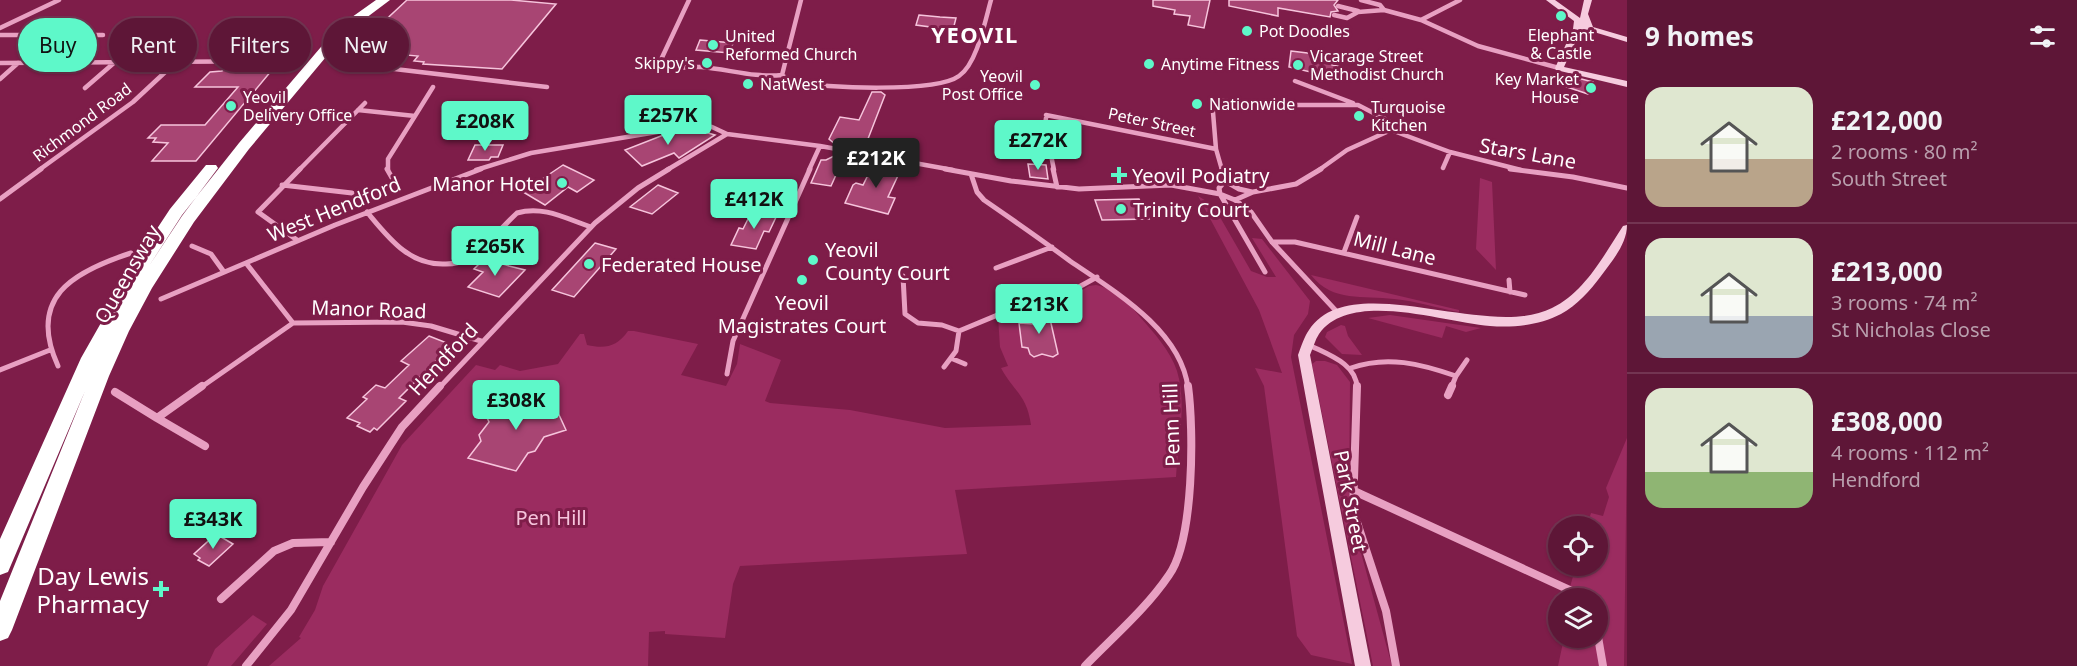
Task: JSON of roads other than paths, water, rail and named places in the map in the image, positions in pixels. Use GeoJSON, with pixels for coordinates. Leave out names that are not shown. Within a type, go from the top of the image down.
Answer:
{"type":"FeatureCollection","features":[{"type":"Feature","properties":{"kind":"highway","name":"Queensway"},"geometry":{"type":"LineString","coordinates":[[0,565],[75,386],[124,291],[146,256],[192,191],[315,46],[339,22],[371,0]]}},
{"type":"Feature","properties":{"kind":"highway","name":"Queensway"},"geometry":{"type":"LineString","coordinates":[[0,630],[100,376],[144,286],[188,219],[244,146],[342,30],[384,0]]}},
{"type":"Feature","properties":{"kind":"street"},"geometry":{"type":"LineString","coordinates":[[0,28],[59,0]]}},
{"type":"Feature","properties":{"kind":"street"},"geometry":{"type":"LineString","coordinates":[[689,0],[658,66],[666,69],[695,67],[768,77],[782,75],[791,82],[895,87],[944,83],[954,80],[963,72],[983,34],[991,0]]}},
{"type":"Feature","properties":{"kind":"street"},"geometry":{"type":"LineString","coordinates":[[782,75],[785,56],[798,25],[801,0]]}},
{"type":"Feature","properties":{"kind":"street"},"geometry":{"type":"LineString","coordinates":[[1361,0],[1380,5],[1384,10],[1421,20],[1478,46],[1627,84]]}},
{"type":"Feature","properties":{"kind":"street"},"geometry":{"type":"LineString","coordinates":[[1421,20],[1460,0]]}},
{"type":"Feature","properties":{"kind":"street"},"geometry":{"type":"LineString","coordinates":[[1550,0],[1562,6],[1578,20],[1577,29],[1559,68]]}},
{"type":"Feature","properties":{"kind":"street"},"geometry":{"type":"LineString","coordinates":[[1588,0],[1584,9],[1585,23],[1595,30]]}},
{"type":"Feature","properties":{"kind":"street"},"geometry":{"type":"LineString","coordinates":[[1362,10],[1362,5],[1369,3]]}},
{"type":"Feature","properties":{"kind":"street"},"geometry":{"type":"LineString","coordinates":[[1338,6],[1378,13],[1384,10]]}},
{"type":"Feature","properties":{"kind":"street"},"geometry":{"type":"LineString","coordinates":[[1562,6],[1584,9]]}},
{"type":"Feature","properties":{"kind":"street"},"geometry":{"type":"LineString","coordinates":[[1334,15],[1347,18],[1362,10]]}},
{"type":"Feature","properties":{"kind":"street"},"geometry":{"type":"LineString","coordinates":[[97,32],[102,28]]}},
{"type":"Feature","properties":{"kind":"street"},"geometry":{"type":"LineString","coordinates":[[1577,29],[1595,30],[1627,40]]}},
{"type":"Feature","properties":{"kind":"street"},"geometry":{"type":"LineString","coordinates":[[0,35],[18,35]]}},
{"type":"Feature","properties":{"kind":"street"},"geometry":{"type":"LineString","coordinates":[[97,35],[104,35]]}},
{"type":"Feature","properties":{"kind":"street"},"geometry":{"type":"LineString","coordinates":[[0,63],[18,63]]}},
{"type":"Feature","properties":{"kind":"street"},"geometry":{"type":"LineString","coordinates":[[0,79],[18,64]]}},
{"type":"Feature","properties":{"kind":"street"},"geometry":{"type":"LineString","coordinates":[[85,88],[109,67]]}},
{"type":"Feature","properties":{"kind":"street"},"geometry":{"type":"LineString","coordinates":[[409,70],[535,83],[548,87]]}},
{"type":"Feature","properties":{"kind":"street","name":"Richmond Road"},"geometry":{"type":"LineString","coordinates":[[0,199],[133,102],[164,72]]}},
{"type":"Feature","properties":{"kind":"street","name":"Stars Lane"},"geometry":{"type":"LineString","coordinates":[[1295,81],[1358,105],[1389,122],[1392,130],[1450,152],[1510,169],[1573,177],[1627,188]]}},
{"type":"Feature","properties":{"kind":"street"},"geometry":{"type":"LineString","coordinates":[[394,183],[387,169],[388,159],[433,87]]}},
{"type":"Feature","properties":{"kind":"street"},"geometry":{"type":"LineString","coordinates":[[1253,192],[1239,189],[1225,181],[1216,148],[1212,100],[1279,105],[1358,105]]}},
{"type":"Feature","properties":{"kind":"street"},"geometry":{"type":"LineString","coordinates":[[297,240],[258,212],[365,103]]}},
{"type":"Feature","properties":{"kind":"street"},"geometry":{"type":"LineString","coordinates":[[358,110],[414,116]]}},
{"type":"Feature","properties":{"kind":"street","name":"Peter Street"},"geometry":{"type":"LineString","coordinates":[[1057,187],[1045,125],[1046,117],[1216,148]]}},
{"type":"Feature","properties":{"kind":"street"},"geometry":{"type":"LineString","coordinates":[[669,120],[712,127],[727,134],[820,146],[970,174],[1057,187],[1079,189],[1172,185],[1220,194],[1235,200],[1251,212],[1272,242],[1338,313]]}},
{"type":"Feature","properties":{"kind":"street"},"geometry":{"type":"LineString","coordinates":[[1235,200],[1253,192],[1296,184],[1347,150],[1392,130]]}},
{"type":"Feature","properties":{"kind":"street","name":"West Hendford"},"geometry":{"type":"LineString","coordinates":[[161,299],[297,240],[513,156],[663,131]]}},
{"type":"Feature","properties":{"kind":"street","name":"Hendford"},"geometry":{"type":"LineString","coordinates":[[246,666],[264,647],[295,603],[384,451],[402,427],[591,227],[638,189],[727,134]]}},
{"type":"Feature","properties":{"kind":"street"},"geometry":{"type":"LineString","coordinates":[[727,374],[733,341],[820,146]]}},
{"type":"Feature","properties":{"kind":"street"},"geometry":{"type":"LineString","coordinates":[[1443,168],[1450,152]]}},
{"type":"Feature","properties":{"kind":"street","name":"Penn Hill"},"geometry":{"type":"LineString","coordinates":[[970,174],[977,192],[984,200],[1131,303],[1170,343],[1186,371],[1189,394],[1190,480],[1185,536],[1170,574],[1148,601],[1085,666]]}},
{"type":"Feature","properties":{"kind":"street"},"geometry":{"type":"LineString","coordinates":[[1225,181],[1219,188],[1220,194],[1265,272]]}},
{"type":"Feature","properties":{"kind":"street"},"geometry":{"type":"LineString","coordinates":[[282,185],[352,194]]}},
{"type":"Feature","properties":{"kind":"street"},"geometry":{"type":"LineString","coordinates":[[367,212],[404,254],[425,263],[462,262],[523,210],[537,209],[591,227]]}},
{"type":"Feature","properties":{"kind":"street"},"geometry":{"type":"LineString","coordinates":[[1344,252],[1357,217]]}},
{"type":"Feature","properties":{"kind":"street"},"geometry":{"type":"LineString","coordinates":[[1396,666],[1386,612],[1353,510],[1357,378],[1351,368],[1307,344],[1315,328],[1338,313],[1383,306],[1482,321],[1509,322],[1542,316],[1565,306],[1596,277],[1627,228]]}},
{"type":"Feature","properties":{"kind":"street","name":"Mill Lane"},"geometry":{"type":"LineString","coordinates":[[1272,242],[1295,242],[1344,252],[1525,295]]}},
{"type":"Feature","properties":{"kind":"street"},"geometry":{"type":"LineString","coordinates":[[192,246],[216,258],[224,272]]}},
{"type":"Feature","properties":{"kind":"street"},"geometry":{"type":"LineString","coordinates":[[996,268],[1052,247]]}},
{"type":"Feature","properties":{"kind":"street"},"geometry":{"type":"LineString","coordinates":[[58,366],[50,350],[46,316],[52,303],[63,289],[97,265],[131,253]]}},
{"type":"Feature","properties":{"kind":"street","name":"Manor Road"},"geometry":{"type":"LineString","coordinates":[[246,263],[293,323],[402,322],[431,326],[481,341]]}},
{"type":"Feature","properties":{"kind":"street"},"geometry":{"type":"LineString","coordinates":[[903,276],[905,314],[918,323],[959,331],[1029,302],[1068,293],[1096,277]]}},
{"type":"Feature","properties":{"kind":"street"},"geometry":{"type":"LineString","coordinates":[[1509,280],[1510,292]]}},
{"type":"Feature","properties":{"kind":"street"},"geometry":{"type":"LineString","coordinates":[[157,418],[293,323]]}},
{"type":"Feature","properties":{"kind":"street"},"geometry":{"type":"LineString","coordinates":[[944,367],[953,359],[957,350],[959,331]]}},
{"type":"Feature","properties":{"kind":"street","name":"Park Street"},"geometry":{"type":"LineString","coordinates":[[1307,344],[1304,355],[1307,373],[1363,666]]}},
{"type":"Feature","properties":{"kind":"street"},"geometry":{"type":"LineString","coordinates":[[0,370],[50,350]]}},
{"type":"Feature","properties":{"kind":"street"},"geometry":{"type":"LineString","coordinates":[[953,359],[965,364]]}},
{"type":"Feature","properties":{"kind":"street"},"geometry":{"type":"LineString","coordinates":[[1351,368],[1375,360],[1439,370],[1456,376]]}},
{"type":"Feature","properties":{"kind":"street"},"geometry":{"type":"LineString","coordinates":[[1448,395],[1456,376],[1467,360]]}},
{"type":"Feature","properties":{"kind":"street"},"geometry":{"type":"LineString","coordinates":[[115,392],[205,446]]}},
{"type":"Feature","properties":{"kind":"street"},"geometry":{"type":"LineString","coordinates":[[1354,491],[1565,588]]}},
{"type":"Feature","properties":{"kind":"street"},"geometry":{"type":"LineString","coordinates":[[221,599],[274,551],[293,543],[331,542]]}},
{"type":"Feature","properties":{"kind":"street"},"geometry":{"type":"LineString","coordinates":[[1600,648],[1603,666]]}},
{"type":"Feature","properties":{"kind":"place","name":"Elephant & Castle"},"geometry":{"type":"Point","coordinates":[1561,16]}},
{"type":"Feature","properties":{"kind":"place","name":"Pot Doodles"},"geometry":{"type":"Point","coordinates":[1247,31]}},
{"type":"Feature","properties":{"kind":"place","name":"United Reformed Church"},"geometry":{"type":"Point","coordinates":[713,45]}},
{"type":"Feature","properties":{"kind":"place","name":"Skippy's"},"geometry":{"type":"Point","coordinates":[707,63]}},
{"type":"Feature","properties":{"kind":"place","name":"Anytime Fitness"},"geometry":{"type":"Point","coordinates":[1149,64]}},
{"type":"Feature","properties":{"kind":"place","name":"Vicarage Street Methodist Church"},"geometry":{"type":"Point","coordinates":[1298,65]}},
{"type":"Feature","properties":{"kind":"place","name":"NatWest"},"geometry":{"type":"Point","coordinates":[748,84]}},
{"type":"Feature","properties":{"kind":"place","name":"Yeovil Post Office"},"geometry":{"type":"Point","coordinates":[1035,85]}},
{"type":"Feature","properties":{"kind":"place","name":"Key Market House"},"geometry":{"type":"Point","coordinates":[1591,88]}},
{"type":"Feature","properties":{"kind":"place","name":"Nationwide"},"geometry":{"type":"Point","coordinates":[1197,104]}},
{"type":"Feature","properties":{"kind":"place","name":"Yeovil Delivery Office"},"geometry":{"type":"Point","coordinates":[231,106]}},
{"type":"Feature","properties":{"kind":"place","name":"Turquoise Kitchen"},"geometry":{"type":"Point","coordinates":[1359,116]}},
{"type":"Feature","properties":{"kind":"place","name":"Yeovil Podiatry"},"geometry":{"type":"Point","coordinates":[1119,175]}},
{"type":"Feature","properties":{"kind":"place","name":"Manor Hotel"},"geometry":{"type":"Point","coordinates":[562,183]}},
{"type":"Feature","properties":{"kind":"place","name":"Trinity Court"},"geometry":{"type":"Point","coordinates":[1121,209]}},
{"type":"Feature","properties":{"kind":"place","name":"Yeovil County Court"},"geometry":{"type":"Point","coordinates":[813,260]}},
{"type":"Feature","properties":{"kind":"place","name":"Federated House"},"geometry":{"type":"Point","coordinates":[589,264]}},
{"type":"Feature","properties":{"kind":"place","name":"Yeovil Magistrates Court"},"geometry":{"type":"Point","coordinates":[802,280]}},
{"type":"Feature","properties":{"kind":"place","name":"Day Lewis Pharmacy"},"geometry":{"type":"Point","coordinates":[161,589]}},
{"type":"Feature","properties":{"kind":"district","name":"YEOVIL"},"geometry":{"type":"Point","coordinates":[975,34]}},
{"type":"Feature","properties":{"kind":"park label","name":"Pen Hill"},"geometry":{"type":"Point","coordinates":[551,517]}}]}
